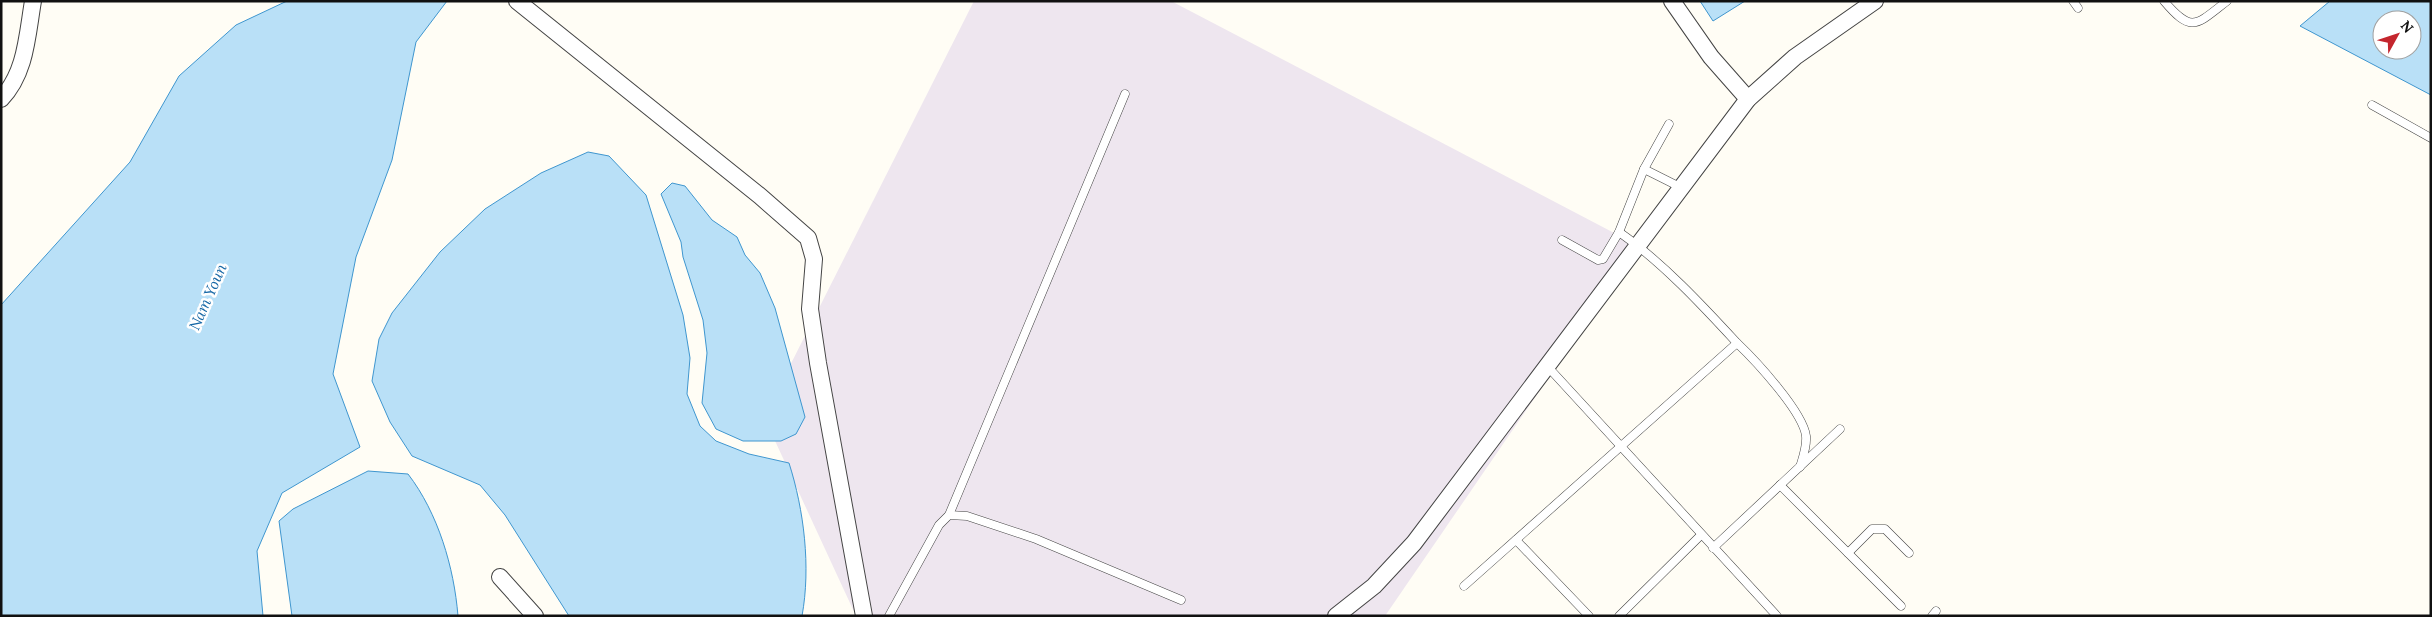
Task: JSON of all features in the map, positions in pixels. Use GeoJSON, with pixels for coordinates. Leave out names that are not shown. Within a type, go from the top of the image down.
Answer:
{"type":"FeatureCollection","features":[{"type":"Feature","properties":{"kind":"street"},"geometry":{"type":"LineString","coordinates":[[1,99],[10,90],[23,64],[33,1]]}},
{"type":"Feature","properties":{"kind":"street"},"geometry":{"type":"LineString","coordinates":[[517,1],[760,196],[808,238],[814,259],[810,309],[864,616]]}},
{"type":"Feature","properties":{"kind":"street"},"geometry":{"type":"LineString","coordinates":[[1672,1],[1710,57],[1748,99]]}},
{"type":"Feature","properties":{"kind":"street"},"geometry":{"type":"LineString","coordinates":[[1336,616],[1374,586],[1414,543],[1748,99],[1795,57],[1875,1]]}},
{"type":"Feature","properties":{"kind":"street"},"geometry":{"type":"LineString","coordinates":[[500,577],[535,616]]}},
{"type":"Feature","properties":{"kind":"lane"},"geometry":{"type":"LineString","coordinates":[[2164,1],[2181,20],[2192,23],[2202,21],[2227,1]]}},
{"type":"Feature","properties":{"kind":"lane"},"geometry":{"type":"LineString","coordinates":[[889,616],[939,525],[949,515],[1125,94]]}},
{"type":"Feature","properties":{"kind":"lane"},"geometry":{"type":"LineString","coordinates":[[2372,105],[2431,138]]}},
{"type":"Feature","properties":{"kind":"lane"},"geometry":{"type":"LineString","coordinates":[[1562,240],[1598,260],[1603,259],[1619,232],[1644,169],[1669,124]]}},
{"type":"Feature","properties":{"kind":"lane"},"geometry":{"type":"LineString","coordinates":[[1644,169],[1682,188]]}},
{"type":"Feature","properties":{"kind":"lane"},"geometry":{"type":"LineString","coordinates":[[1619,232],[1639,246],[1709,312],[1754,360],[1802,422],[1806,437],[1806,449],[1800,467]]}},
{"type":"Feature","properties":{"kind":"lane"},"geometry":{"type":"LineString","coordinates":[[1464,586],[1738,343]]}},
{"type":"Feature","properties":{"kind":"lane"},"geometry":{"type":"LineString","coordinates":[[1548,367],[1777,616]]}},
{"type":"Feature","properties":{"kind":"lane"},"geometry":{"type":"LineString","coordinates":[[1713,548],[1840,429]]}},
{"type":"Feature","properties":{"kind":"lane"},"geometry":{"type":"LineString","coordinates":[[1780,485],[1901,606]]}},
{"type":"Feature","properties":{"kind":"lane"},"geometry":{"type":"LineString","coordinates":[[949,515],[967,516],[1036,538],[1181,600]]}},
{"type":"Feature","properties":{"kind":"lane"},"geometry":{"type":"LineString","coordinates":[[1848,554],[1872,529],[1885,529],[1909,552]]}},
{"type":"Feature","properties":{"kind":"lane"},"geometry":{"type":"LineString","coordinates":[[1619,616],[1701,535]]}},
{"type":"Feature","properties":{"kind":"lane"},"geometry":{"type":"LineString","coordinates":[[1516,540],[1589,616]]}},
{"type":"Feature","properties":{"kind":"shaded area"},"geometry":{"type":"Polygon","coordinates":[[[974,1],[1171,1],[1639,246],[1385,616],[856,616],[764,417],[974,1]]]}},
{"type":"Feature","properties":{"kind":"water","name":"Nam Youn"},"geometry":{"type":"Polygon","coordinates":[[[287,1],[447,1],[416,42],[392,160],[356,257],[333,374],[360,447],[282,493],[257,551],[263,616],[1,616],[1,305],[130,162],[179,76],[236,25],[287,1]]]}},
{"type":"Feature","properties":{"kind":"water"},"geometry":{"type":"Polygon","coordinates":[[[1700,1],[1745,1],[1713,21],[1700,1]]]}},
{"type":"Feature","properties":{"kind":"water"},"geometry":{"type":"Polygon","coordinates":[[[2330,1],[2431,1],[2431,95],[2300,26],[2330,1]]]}},
{"type":"Feature","properties":{"kind":"water"},"geometry":{"type":"Polygon","coordinates":[[[588,152],[609,156],[646,195],[683,315],[690,358],[687,394],[700,426],[716,441],[749,454],[789,463],[799,500],[806,558],[805,597],[802,616],[569,616],[505,515],[480,485],[412,456],[390,422],[372,381],[379,339],[392,313],[440,252],[485,209],[541,173],[588,152]]]}},
{"type":"Feature","properties":{"kind":"water"},"geometry":{"type":"Polygon","coordinates":[[[672,183],[685,186],[712,220],[737,237],[745,255],[760,273],[775,308],[805,417],[796,434],[781,441],[743,441],[716,429],[702,403],[707,353],[703,320],[683,257],[681,242],[661,194],[672,183]]]}},
{"type":"Feature","properties":{"kind":"water"},"geometry":{"type":"Polygon","coordinates":[[[368,471],[408,474],[419,489],[443,541],[453,579],[458,616],[292,616],[279,521],[293,509],[368,471]]]}}]}
